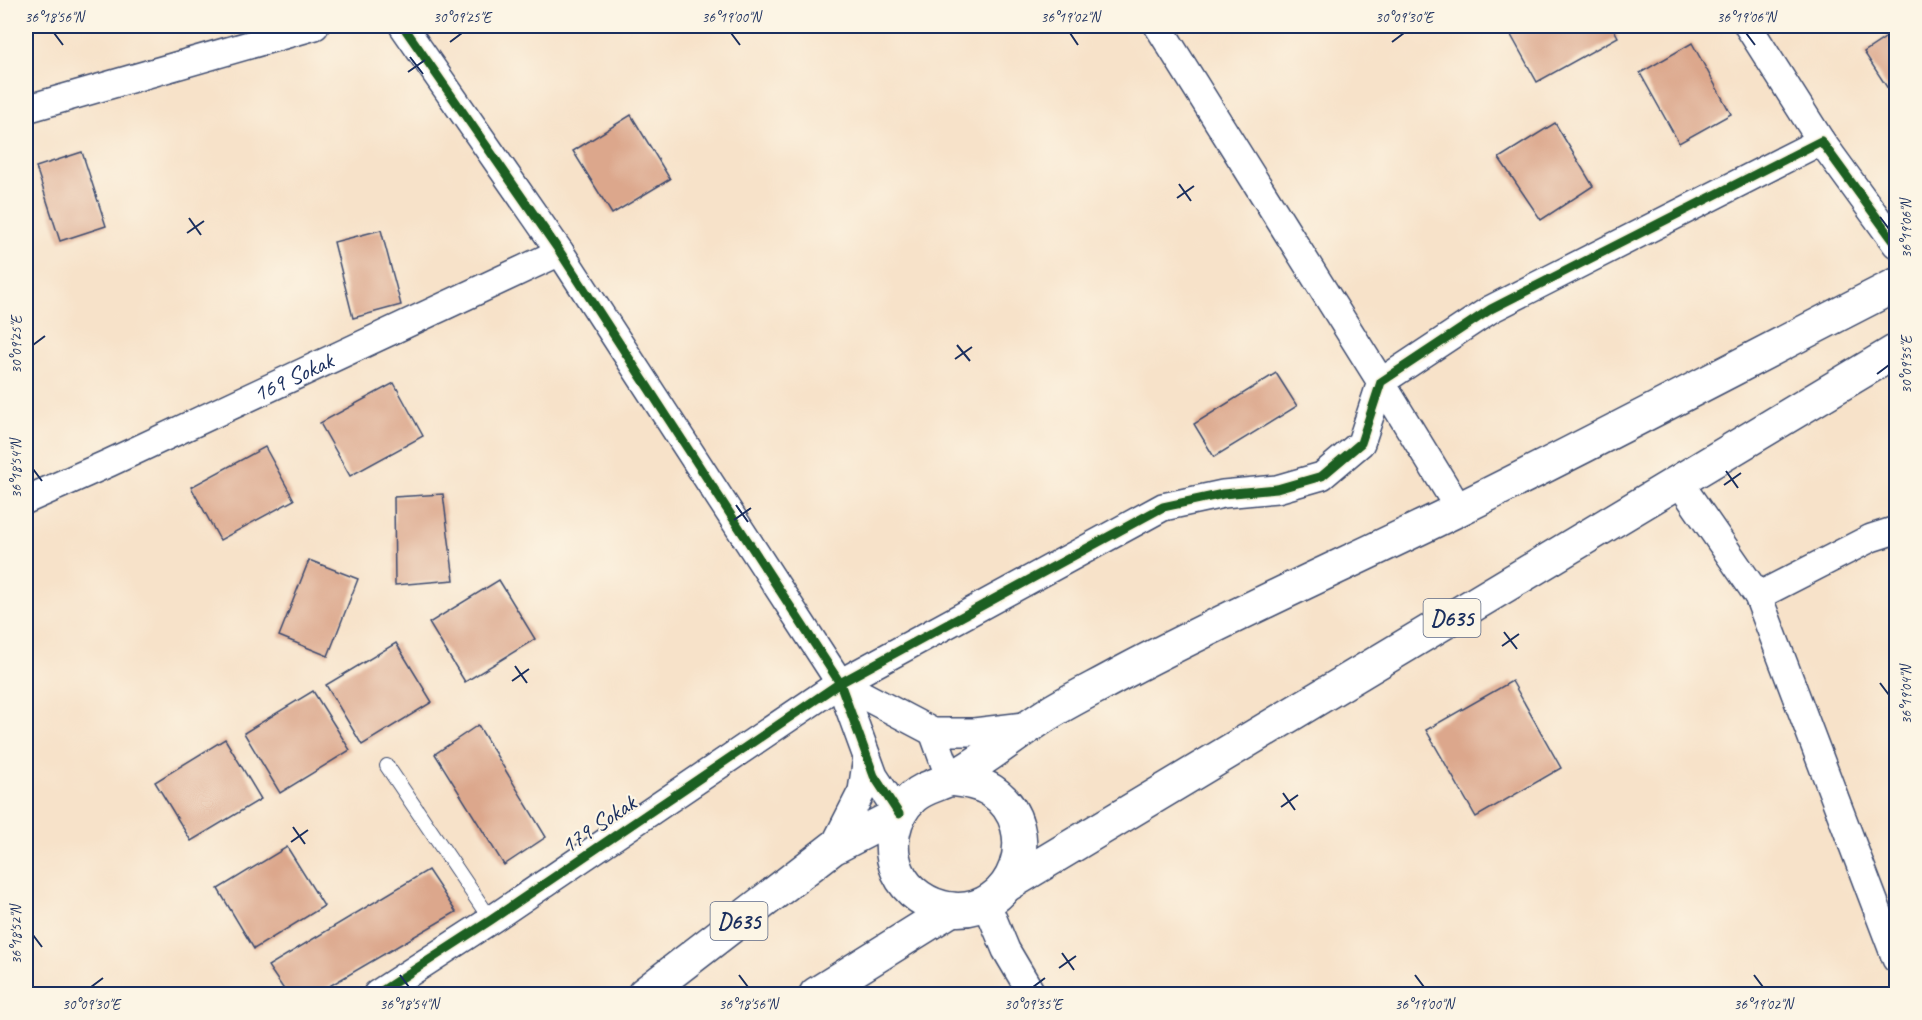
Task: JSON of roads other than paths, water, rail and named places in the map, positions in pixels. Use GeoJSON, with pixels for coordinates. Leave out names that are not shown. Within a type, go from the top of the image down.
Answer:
{"type":"FeatureCollection","features":[{"type":"Feature","properties":{"kind":"highway","name":"D635"},"geometry":{"type":"LineString","coordinates":[[1896,285],[1459,509],[1154,656],[1052,711],[950,779],[930,786],[912,797],[899,814],[892,835],[893,856],[900,876],[913,893],[931,904],[952,909],[973,907],[1896,351]]}},
{"type":"Feature","properties":{"kind":"highway"},"geometry":{"type":"LineString","coordinates":[[950,779],[972,782],[991,791],[1007,805],[1017,824],[1021,844],[1017,865],[996,893]]}},
{"type":"Feature","properties":{"kind":"highway","name":"D635"},"geometry":{"type":"LineString","coordinates":[[644,994],[833,848],[899,814]]}},
{"type":"Feature","properties":{"kind":"highway","name":"D635"},"geometry":{"type":"LineString","coordinates":[[816,994],[952,909]]}},
{"type":"Feature","properties":{"kind":"street"},"geometry":{"type":"LineString","coordinates":[[26,109],[315,26]]}},
{"type":"Feature","properties":{"kind":"street"},"geometry":{"type":"LineString","coordinates":[[403,26],[560,252],[840,683],[874,776],[899,814]]}},
{"type":"Feature","properties":{"kind":"street"},"geometry":{"type":"LineString","coordinates":[[1158,26],[1459,509]]}},
{"type":"Feature","properties":{"kind":"street"},"geometry":{"type":"LineString","coordinates":[[1748,26],[1821,141],[1896,244]]}},
{"type":"Feature","properties":{"kind":"street"},"geometry":{"type":"LineString","coordinates":[[1381,382],[1491,309],[1821,141]]}},
{"type":"Feature","properties":{"kind":"street","name":"169 Sokak"},"geometry":{"type":"LineString","coordinates":[[26,500],[560,252]]}},
{"type":"Feature","properties":{"kind":"street","name":"179 Sokak"},"geometry":{"type":"LineString","coordinates":[[377,994],[491,920],[840,683],[1163,507],[1223,494],[1277,489],[1322,476],[1361,443],[1381,382]]}},
{"type":"Feature","properties":{"kind":"street"},"geometry":{"type":"LineString","coordinates":[[1678,482],[1758,596],[1896,959]]}},
{"type":"Feature","properties":{"kind":"street"},"geometry":{"type":"LineString","coordinates":[[1758,596],[1871,538],[1896,530]]}},
{"type":"Feature","properties":{"kind":"street"},"geometry":{"type":"LineString","coordinates":[[840,683],[933,732],[974,732],[1032,725]]}},
{"type":"Feature","properties":{"kind":"street"},"geometry":{"type":"LineString","coordinates":[[933,732],[950,779]]}},
{"type":"Feature","properties":{"kind":"street"},"geometry":{"type":"LineString","coordinates":[[833,848],[862,791],[867,758]]}},
{"type":"Feature","properties":{"kind":"street"},"geometry":{"type":"LineString","coordinates":[[996,893],[1006,950],[1032,994]]}},
{"type":"Feature","properties":{"kind":"lane"},"geometry":{"type":"LineString","coordinates":[[387,766],[491,920]]}}]}
